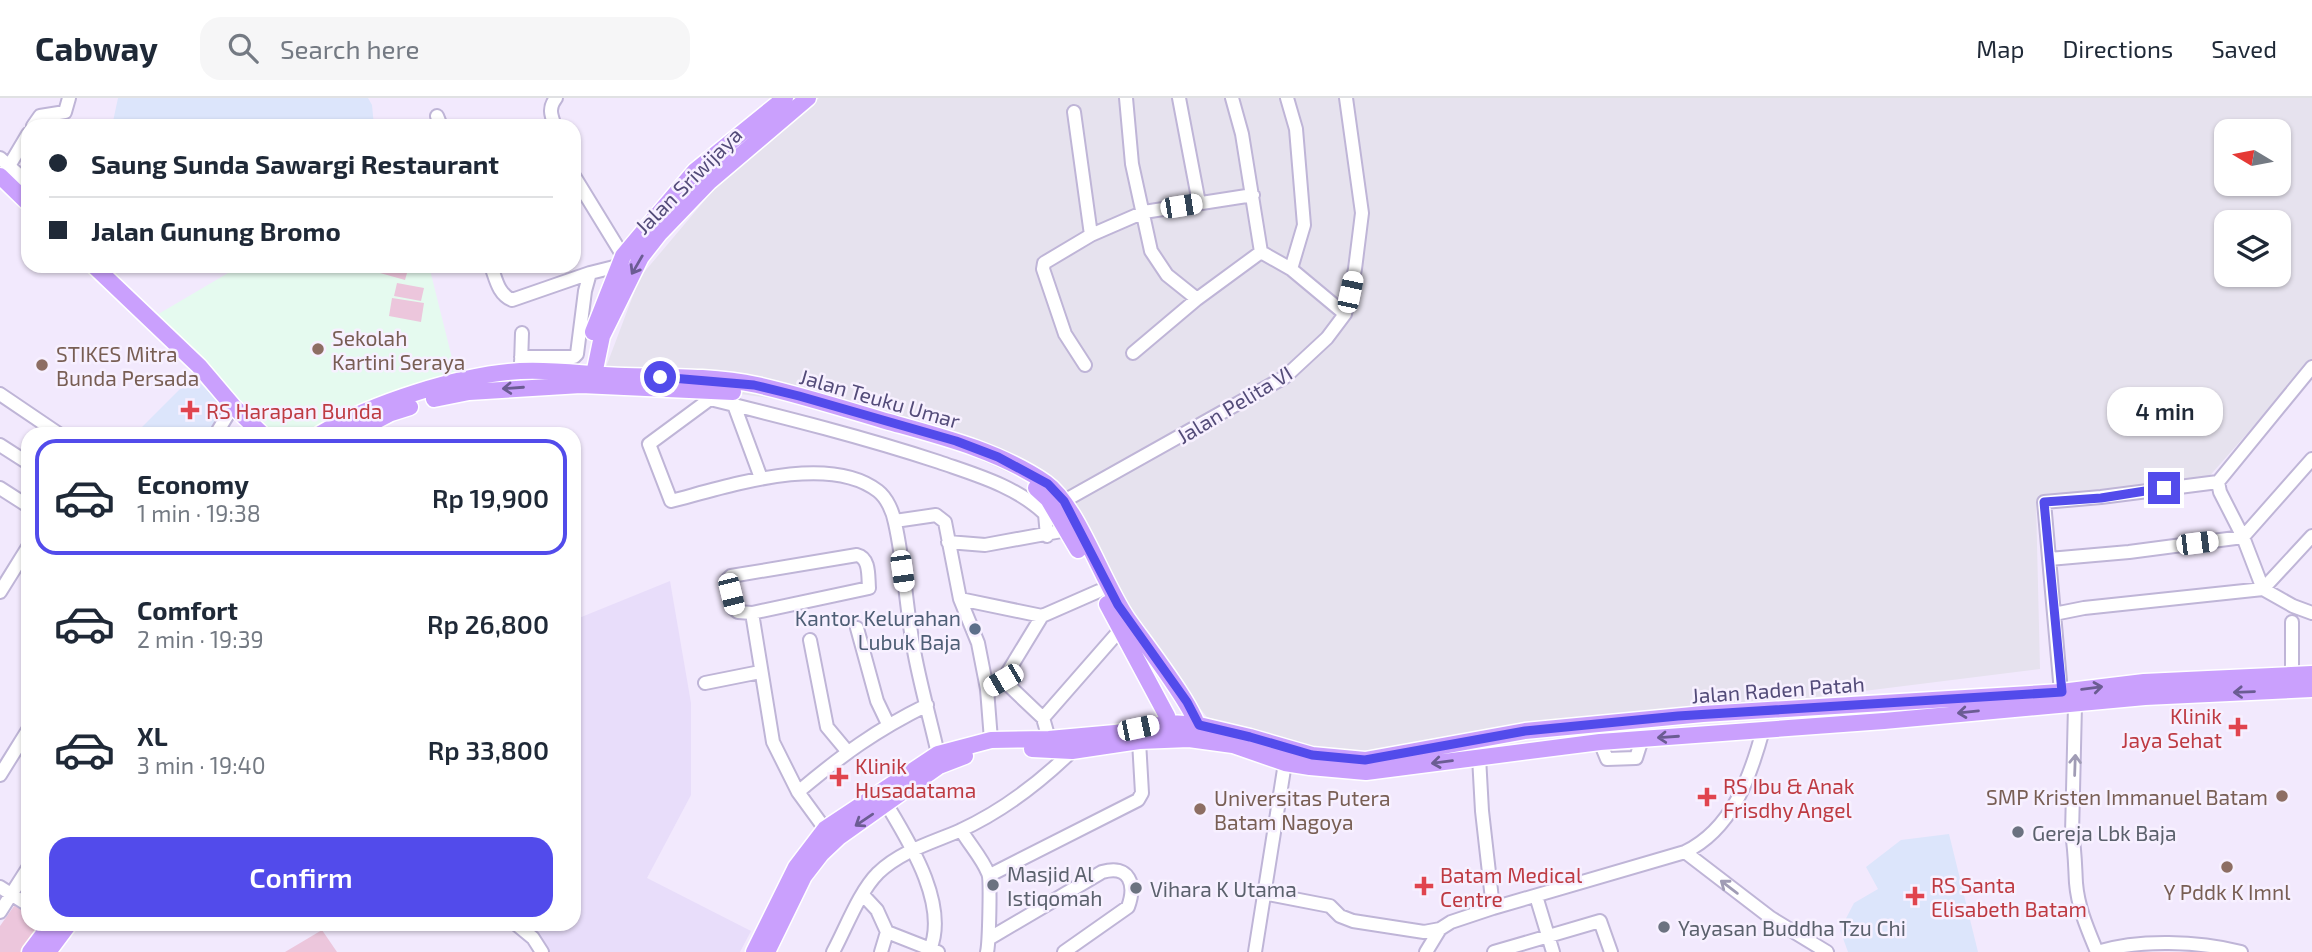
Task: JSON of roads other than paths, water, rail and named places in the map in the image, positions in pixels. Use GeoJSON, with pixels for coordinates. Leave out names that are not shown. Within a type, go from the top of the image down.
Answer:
{"type":"FeatureCollection","features":[{"type":"Feature","properties":{"kind":"main road","name":"Jalan Sriwijaya"},"geometry":{"type":"LineString","coordinates":[[586,380],[602,336],[641,257],[659,234],[709,182],[732,151],[785,98]]}},
{"type":"Feature","properties":{"kind":"main road","name":"Jalan Sriwijaya"},"geometry":{"type":"LineString","coordinates":[[586,380],[593,332],[621,261],[695,171],[732,151],[808,98]]}},
{"type":"Feature","properties":{"kind":"main road"},"geometry":{"type":"LineString","coordinates":[[3,167],[21,193]]}},
{"type":"Feature","properties":{"kind":"main road"},"geometry":{"type":"LineString","coordinates":[[101,273],[199,366],[255,427]]}},
{"type":"Feature","properties":{"kind":"main road","name":"Jalan Teuku Umar"},"geometry":{"type":"LineString","coordinates":[[331,427],[346,418],[380,405],[521,364],[586,380],[712,396],[729,391],[795,403],[956,451],[1025,479],[1048,499],[1119,630],[1140,663],[1171,731]]}},
{"type":"Feature","properties":{"kind":"main road","name":"Jalan Teuku Umar"},"geometry":{"type":"LineString","coordinates":[[364,427],[391,413],[429,400],[469,392],[586,380],[706,380],[754,385],[956,441],[998,457],[1048,484],[1064,501],[1118,605],[1187,702],[1199,733]]}},
{"type":"Feature","properties":{"kind":"main road","name":"Jalan Raden Patah"},"geometry":{"type":"LineString","coordinates":[[1199,733],[1285,762],[1366,772],[1600,742],[2075,705],[2145,690],[2312,674]]}},
{"type":"Feature","properties":{"kind":"main road","name":"Jalan Raden Patah"},"geometry":{"type":"LineString","coordinates":[[1171,731],[1250,737],[1312,755],[1365,760],[1525,731],[1703,714],[2062,692],[2312,689]]}},
{"type":"Feature","properties":{"kind":"main road"},"geometry":{"type":"LineString","coordinates":[[1703,714],[1704,734]]}},
{"type":"Feature","properties":{"kind":"main road"},"geometry":{"type":"LineString","coordinates":[[754,952],[796,867],[825,829],[938,754],[990,740],[1171,731]]}},
{"type":"Feature","properties":{"kind":"main road"},"geometry":{"type":"LineString","coordinates":[[767,952],[804,876],[821,854],[839,837],[939,766],[988,750],[1014,748],[1072,751],[1139,741],[1171,731]]}},
{"type":"Feature","properties":{"kind":"main road"},"geometry":{"type":"LineString","coordinates":[[30,952],[46,931]]}},
{"type":"Feature","properties":{"kind":"main road"},"geometry":{"type":"LineString","coordinates":[[48,952],[64,931]]}},
{"type":"Feature","properties":{"kind":"street"},"geometry":{"type":"LineString","coordinates":[[38,119],[40,116],[65,112],[69,98]]}},
{"type":"Feature","properties":{"kind":"street"},"geometry":{"type":"LineString","coordinates":[[552,119],[551,104],[556,98]]}},
{"type":"Feature","properties":{"kind":"street"},"geometry":{"type":"LineString","coordinates":[[1126,98],[1132,164],[1151,251],[1159,265],[1197,299]]}},
{"type":"Feature","properties":{"kind":"street"},"geometry":{"type":"LineString","coordinates":[[1179,98],[1199,203]]}},
{"type":"Feature","properties":{"kind":"street"},"geometry":{"type":"LineString","coordinates":[[1231,98],[1242,134],[1261,252]]}},
{"type":"Feature","properties":{"kind":"street"},"geometry":{"type":"LineString","coordinates":[[1287,98],[1296,129],[1304,225],[1292,269]]}},
{"type":"Feature","properties":{"kind":"street","name":"Jalan Pelita VI"},"geometry":{"type":"LineString","coordinates":[[1064,501],[1285,377],[1327,338],[1345,314],[1355,269],[1362,213],[1346,98]]}},
{"type":"Feature","properties":{"kind":"street"},"geometry":{"type":"LineString","coordinates":[[1074,112],[1091,235]]}},
{"type":"Feature","properties":{"kind":"street"},"geometry":{"type":"LineString","coordinates":[[21,143],[3,167],[21,179]]}},
{"type":"Feature","properties":{"kind":"street"},"geometry":{"type":"LineString","coordinates":[[493,273],[504,297],[512,300],[621,261],[581,189]]}},
{"type":"Feature","properties":{"kind":"street"},"geometry":{"type":"LineString","coordinates":[[1084,365],[1065,334],[1043,269],[1047,261],[1091,235],[1144,212],[1253,195]]}},
{"type":"Feature","properties":{"kind":"street"},"geometry":{"type":"LineString","coordinates":[[1261,252],[1292,269],[1345,314]]}},
{"type":"Feature","properties":{"kind":"street"},"geometry":{"type":"LineString","coordinates":[[1133,353],[1197,299],[1261,252]]}},
{"type":"Feature","properties":{"kind":"street"},"geometry":{"type":"LineString","coordinates":[[522,333],[521,364],[574,357],[577,354],[590,273]]}},
{"type":"Feature","properties":{"kind":"street"},"geometry":{"type":"LineString","coordinates":[[2062,692],[2044,502],[2101,498],[2218,482],[2311,370]]}},
{"type":"Feature","properties":{"kind":"street"},"geometry":{"type":"LineString","coordinates":[[0,394],[48,427]]}},
{"type":"Feature","properties":{"kind":"street"},"geometry":{"type":"LineString","coordinates":[[938,754],[913,647],[895,521],[887,500],[861,481],[832,474],[806,473],[761,478],[671,501],[649,444],[712,396],[734,405],[806,421],[883,443],[1000,485],[1032,501],[1045,514],[1047,536]]}},
{"type":"Feature","properties":{"kind":"street"},"geometry":{"type":"LineString","coordinates":[[734,405],[761,478]]}},
{"type":"Feature","properties":{"kind":"street"},"geometry":{"type":"LineString","coordinates":[[220,427],[233,406]]}},
{"type":"Feature","properties":{"kind":"street"},"geometry":{"type":"LineString","coordinates":[[0,445],[21,458]]}},
{"type":"Feature","properties":{"kind":"street"},"geometry":{"type":"LineString","coordinates":[[2049,559],[2244,537],[2312,459]]}},
{"type":"Feature","properties":{"kind":"street"},"geometry":{"type":"LineString","coordinates":[[2218,482],[2220,492],[2244,537],[2263,589]]}},
{"type":"Feature","properties":{"kind":"street"},"geometry":{"type":"LineString","coordinates":[[0,488],[21,502]]}},
{"type":"Feature","properties":{"kind":"street"},"geometry":{"type":"LineString","coordinates":[[895,521],[936,516],[945,522],[960,599],[978,643],[987,689],[990,740]]}},
{"type":"Feature","properties":{"kind":"street"},"geometry":{"type":"LineString","coordinates":[[948,542],[985,545],[1047,536],[1067,530]]}},
{"type":"Feature","properties":{"kind":"street"},"geometry":{"type":"LineString","coordinates":[[2263,589],[2312,536]]}},
{"type":"Feature","properties":{"kind":"street"},"geometry":{"type":"LineString","coordinates":[[857,555],[866,561],[869,588],[752,613],[734,609],[727,580],[731,576],[857,555]]}},
{"type":"Feature","properties":{"kind":"street"},"geometry":{"type":"LineString","coordinates":[[0,592],[21,558]]}},
{"type":"Feature","properties":{"kind":"street"},"geometry":{"type":"LineString","coordinates":[[2054,614],[2263,589],[2312,613]]}},
{"type":"Feature","properties":{"kind":"street"},"geometry":{"type":"LineString","coordinates":[[987,689],[1003,680],[1042,616],[1099,591]]}},
{"type":"Feature","properties":{"kind":"street"},"geometry":{"type":"LineString","coordinates":[[960,599],[1042,616]]}},
{"type":"Feature","properties":{"kind":"street"},"geometry":{"type":"LineString","coordinates":[[752,613],[773,742],[798,792],[825,829]]}},
{"type":"Feature","properties":{"kind":"street"},"geometry":{"type":"LineString","coordinates":[[2291,622],[2292,674]]}},
{"type":"Feature","properties":{"kind":"street"},"geometry":{"type":"LineString","coordinates":[[857,628],[877,701],[888,724]]}},
{"type":"Feature","properties":{"kind":"street"},"geometry":{"type":"LineString","coordinates":[[1043,718],[1119,630]]}},
{"type":"Feature","properties":{"kind":"street"},"geometry":{"type":"LineString","coordinates":[[810,640],[827,727],[847,751]]}},
{"type":"Feature","properties":{"kind":"street"},"geometry":{"type":"LineString","coordinates":[[705,683],[760,672]]}},
{"type":"Feature","properties":{"kind":"street"},"geometry":{"type":"LineString","coordinates":[[1003,680],[1043,718],[1049,739]]}},
{"type":"Feature","properties":{"kind":"street"},"geometry":{"type":"LineString","coordinates":[[798,792],[847,751],[888,724],[927,705]]}},
{"type":"Feature","properties":{"kind":"street"},"geometry":{"type":"LineString","coordinates":[[2075,705],[2072,834],[2076,854],[2076,885],[2086,926],[2097,952],[2136,944],[2165,943],[2241,952]]}},
{"type":"Feature","properties":{"kind":"street"},"geometry":{"type":"LineString","coordinates":[[1263,893],[1330,906],[1340,916],[1353,921],[1424,932],[1440,929],[1451,922],[1493,908],[1685,852],[1711,835],[1730,812],[1750,776],[1763,730]]}},
{"type":"Feature","properties":{"kind":"street"},"geometry":{"type":"LineString","coordinates":[[990,875],[1138,800],[1142,793],[1139,741]]}},
{"type":"Feature","properties":{"kind":"street"},"geometry":{"type":"LineString","coordinates":[[0,775],[21,742]]}},
{"type":"Feature","properties":{"kind":"street"},"geometry":{"type":"LineString","coordinates":[[833,952],[863,895],[880,871],[913,848],[961,830],[1037,784],[1072,751]]}},
{"type":"Feature","properties":{"kind":"street"},"geometry":{"type":"LineString","coordinates":[[1479,757],[1493,908]]}},
{"type":"Feature","properties":{"kind":"street"},"geometry":{"type":"LineString","coordinates":[[1255,952],[1285,762]]}},
{"type":"Feature","properties":{"kind":"street"},"geometry":{"type":"LineString","coordinates":[[887,805],[913,848],[929,892],[935,918],[933,951],[887,932]]}},
{"type":"Feature","properties":{"kind":"street"},"geometry":{"type":"LineString","coordinates":[[961,830],[990,875],[990,938],[987,952]]}},
{"type":"Feature","properties":{"kind":"street"},"geometry":{"type":"LineString","coordinates":[[1685,852],[1772,918],[1826,952]]}},
{"type":"Feature","properties":{"kind":"street"},"geometry":{"type":"LineString","coordinates":[[990,938],[1102,872],[1120,870],[1127,875],[1132,887],[1128,907],[1064,952]]}},
{"type":"Feature","properties":{"kind":"street"},"geometry":{"type":"LineString","coordinates":[[0,912],[21,880]]}},
{"type":"Feature","properties":{"kind":"street"},"geometry":{"type":"LineString","coordinates":[[0,887],[21,901]]}},
{"type":"Feature","properties":{"kind":"street"},"geometry":{"type":"LineString","coordinates":[[863,895],[877,910],[887,932],[881,952]]}},
{"type":"Feature","properties":{"kind":"street"},"geometry":{"type":"LineString","coordinates":[[1536,896],[1553,952]]}},
{"type":"Feature","properties":{"kind":"street"},"geometry":{"type":"LineString","coordinates":[[1494,952],[1600,921],[1611,952]]}},
{"type":"Feature","properties":{"kind":"street"},"geometry":{"type":"LineString","coordinates":[[1426,952],[1440,929]]}},
{"type":"Feature","properties":{"kind":"street"},"geometry":{"type":"LineString","coordinates":[[524,931],[542,952]]}},
{"type":"Feature","properties":{"kind":"place","name":"Sekolah Kartini Seraya"},"geometry":{"type":"Point","coordinates":[318,349]}},
{"type":"Feature","properties":{"kind":"place","name":"STIKES Mitra Bunda Persada"},"geometry":{"type":"Point","coordinates":[42,365]}},
{"type":"Feature","properties":{"kind":"place","name":"RS Harapan Bunda"},"geometry":{"type":"Point","coordinates":[190,410]}},
{"type":"Feature","properties":{"kind":"place","name":"Kantor Kelurahan Lubuk Baja"},"geometry":{"type":"Point","coordinates":[975,629]}},
{"type":"Feature","properties":{"kind":"place","name":"Klinik Jaya Sehat"},"geometry":{"type":"Point","coordinates":[2238,727]}},
{"type":"Feature","properties":{"kind":"place","name":"Klinik Husadatama"},"geometry":{"type":"Point","coordinates":[839,777]}},
{"type":"Feature","properties":{"kind":"place","name":"SMP Kristen Immanuel Batam"},"geometry":{"type":"Point","coordinates":[2282,796]}},
{"type":"Feature","properties":{"kind":"place","name":"RS Ibu & Anak Frisdhy Angel"},"geometry":{"type":"Point","coordinates":[1707,797]}},
{"type":"Feature","properties":{"kind":"place","name":"Universitas Putera Batam Nagoya"},"geometry":{"type":"Point","coordinates":[1200,809]}},
{"type":"Feature","properties":{"kind":"place","name":"Gereja Lbk Baja"},"geometry":{"type":"Point","coordinates":[2018,832]}},
{"type":"Feature","properties":{"kind":"place","name":"Y Pddk K Imnl"},"geometry":{"type":"Point","coordinates":[2227,867]}},
{"type":"Feature","properties":{"kind":"place","name":"Masjid Al Istiqomah"},"geometry":{"type":"Point","coordinates":[993,885]}},
{"type":"Feature","properties":{"kind":"place","name":"Batam Medical Centre"},"geometry":{"type":"Point","coordinates":[1424,886]}},
{"type":"Feature","properties":{"kind":"place","name":"Vihara K Utama"},"geometry":{"type":"Point","coordinates":[1136,888]}},
{"type":"Feature","properties":{"kind":"place","name":"RS Santa Elisabeth Batam"},"geometry":{"type":"Point","coordinates":[1915,896]}},
{"type":"Feature","properties":{"kind":"place","name":"Yayasan Buddha Tzu Chi"},"geometry":{"type":"Point","coordinates":[1664,927]}}]}
